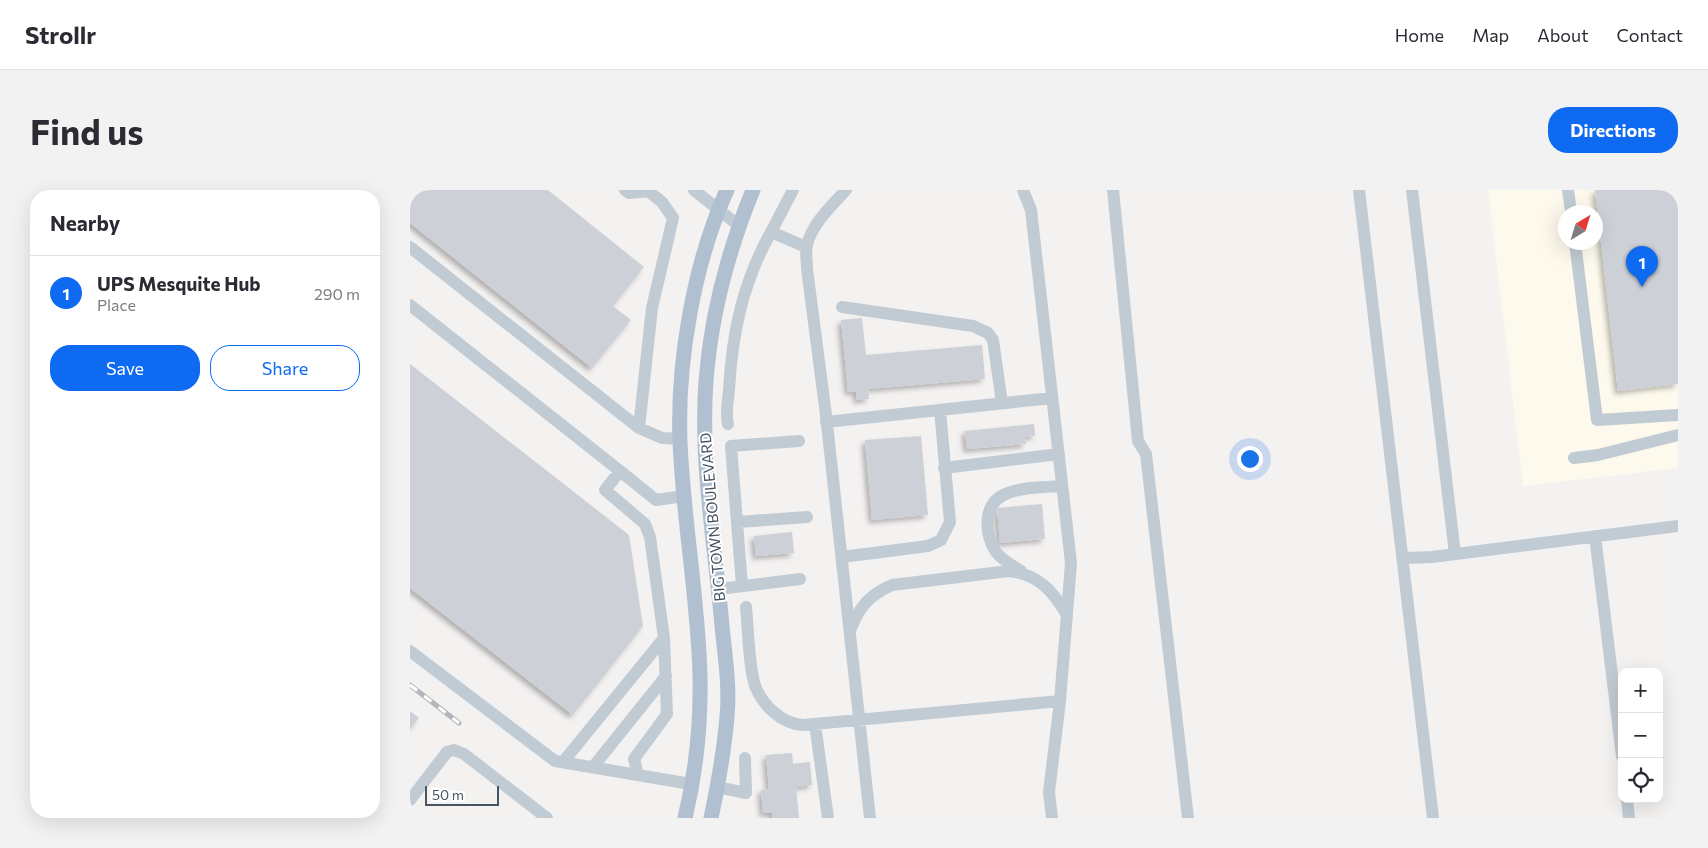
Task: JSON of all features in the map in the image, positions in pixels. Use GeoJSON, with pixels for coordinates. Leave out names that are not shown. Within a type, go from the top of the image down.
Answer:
{"type":"FeatureCollection","features":[{"type":"Feature","properties":{"kind":"main road","name":"BIG TOWN BOULEVARD"},"geometry":{"type":"LineString","coordinates":[[685,818],[700,715],[700,674],[680,439],[681,384],[688,330],[703,262],[718,209],[727,190]]}},
{"type":"Feature","properties":{"kind":"main road","name":"BIG TOWN BOULEVARD"},"geometry":{"type":"LineString","coordinates":[[710,818],[717,787],[727,716],[726,670],[708,486],[706,382],[712,330],[727,264],[738,225],[753,190]]}},
{"type":"Feature","properties":{"kind":"main road"},"geometry":{"type":"LineString","coordinates":[[694,590],[719,588]]}},
{"type":"Feature","properties":{"kind":"main road"},"geometry":{"type":"LineString","coordinates":[[691,784],[717,787]]}},
{"type":"Feature","properties":{"kind":"street"},"geometry":{"type":"LineString","coordinates":[[625,190],[629,193],[649,190],[662,202],[673,218],[652,308],[639,428]]}},
{"type":"Feature","properties":{"kind":"street"},"geometry":{"type":"LineString","coordinates":[[694,190],[738,225]]}},
{"type":"Feature","properties":{"kind":"street"},"geometry":{"type":"LineString","coordinates":[[728,424],[729,378],[738,313],[748,279],[793,190]]}},
{"type":"Feature","properties":{"kind":"street"},"geometry":{"type":"LineString","coordinates":[[846,190],[818,223],[806,247],[870,818]]}},
{"type":"Feature","properties":{"kind":"street"},"geometry":{"type":"LineString","coordinates":[[1023,190],[1030,210],[1071,563],[1060,701],[1049,792],[1052,818]]}},
{"type":"Feature","properties":{"kind":"street"},"geometry":{"type":"LineString","coordinates":[[1113,190],[1138,441],[1146,454],[1188,818]]}},
{"type":"Feature","properties":{"kind":"street"},"geometry":{"type":"LineString","coordinates":[[1359,190],[1434,818]]}},
{"type":"Feature","properties":{"kind":"street"},"geometry":{"type":"LineString","coordinates":[[1412,190],[1455,554]]}},
{"type":"Feature","properties":{"kind":"street"},"geometry":{"type":"LineString","coordinates":[[1568,190],[1570,205]]}},
{"type":"Feature","properties":{"kind":"street"},"geometry":{"type":"LineString","coordinates":[[771,232],[806,247]]}},
{"type":"Feature","properties":{"kind":"street"},"geometry":{"type":"LineString","coordinates":[[410,247],[639,428],[662,438],[680,439]]}},
{"type":"Feature","properties":{"kind":"street"},"geometry":{"type":"LineString","coordinates":[[1576,250],[1597,420],[1678,415]]}},
{"type":"Feature","properties":{"kind":"street"},"geometry":{"type":"LineString","coordinates":[[410,305],[656,500],[684,496]]}},
{"type":"Feature","properties":{"kind":"street"},"geometry":{"type":"LineString","coordinates":[[842,307],[973,326],[988,333],[993,340],[1002,403]]}},
{"type":"Feature","properties":{"kind":"street"},"geometry":{"type":"LineString","coordinates":[[826,422],[1052,398]]}},
{"type":"Feature","properties":{"kind":"street"},"geometry":{"type":"LineString","coordinates":[[842,557],[928,546],[942,540],[950,522],[940,410]]}},
{"type":"Feature","properties":{"kind":"street"},"geometry":{"type":"LineString","coordinates":[[1574,458],[1598,455],[1678,435]]}},
{"type":"Feature","properties":{"kind":"street"},"geometry":{"type":"LineString","coordinates":[[742,586],[731,446],[799,441]]}},
{"type":"Feature","properties":{"kind":"street"},"geometry":{"type":"LineString","coordinates":[[944,468],[1059,454]]}},
{"type":"Feature","properties":{"kind":"street"},"geometry":{"type":"LineString","coordinates":[[620,471],[605,490],[644,524],[650,537],[664,638],[667,714],[634,759],[638,775]]}},
{"type":"Feature","properties":{"kind":"street"},"geometry":{"type":"LineString","coordinates":[[1062,486],[1028,488],[1007,493],[998,498],[987,517],[989,537],[997,553],[1023,573],[1039,580],[1048,588],[1067,615]]}},
{"type":"Feature","properties":{"kind":"street"},"geometry":{"type":"LineString","coordinates":[[738,522],[807,517]]}},
{"type":"Feature","properties":{"kind":"street"},"geometry":{"type":"LineString","coordinates":[[1403,558],[1455,554],[1678,526]]}},
{"type":"Feature","properties":{"kind":"street"},"geometry":{"type":"LineString","coordinates":[[1595,536],[1618,723]]}},
{"type":"Feature","properties":{"kind":"street"},"geometry":{"type":"LineString","coordinates":[[849,632],[865,601],[878,591],[892,585],[1009,571],[1023,573]]}},
{"type":"Feature","properties":{"kind":"street"},"geometry":{"type":"LineString","coordinates":[[719,588],[800,579]]}},
{"type":"Feature","properties":{"kind":"street"},"geometry":{"type":"LineString","coordinates":[[746,607],[753,678],[760,697],[790,724],[815,724],[1060,701]]}},
{"type":"Feature","properties":{"kind":"street"},"geometry":{"type":"LineString","coordinates":[[563,762],[664,638]]}},
{"type":"Feature","properties":{"kind":"street"},"geometry":{"type":"LineString","coordinates":[[410,652],[555,761],[691,784]]}},
{"type":"Feature","properties":{"kind":"street"},"geometry":{"type":"LineString","coordinates":[[593,767],[666,676]]}},
{"type":"Feature","properties":{"kind":"street"},"geometry":{"type":"LineString","coordinates":[[815,724],[828,818]]}},
{"type":"Feature","properties":{"kind":"street"},"geometry":{"type":"LineString","coordinates":[[411,796],[447,752],[454,750],[464,754],[547,818]]}},
{"type":"Feature","properties":{"kind":"street"},"geometry":{"type":"LineString","coordinates":[[717,787],[746,792],[745,758]]}},
{"type":"Feature","properties":{"kind":"street"},"geometry":{"type":"LineString","coordinates":[[1627,803],[1629,818]]}},
{"type":"Feature","properties":{"kind":"shaded area"},"geometry":{"type":"Polygon","coordinates":[[[1488,190],[1678,190],[1678,468],[1523,486],[1488,190]]]}},
{"type":"Feature","properties":{"kind":"building"},"geometry":{"type":"Polygon","coordinates":[[[410,190],[548,190],[644,267],[613,306],[631,320],[592,368],[410,223],[410,190]]]}},
{"type":"Feature","properties":{"kind":"building"},"geometry":{"type":"Polygon","coordinates":[[[1595,190],[1678,190],[1678,384],[1618,391],[1602,250],[1603,205],[1597,205],[1595,190]]]}},
{"type":"Feature","properties":{"kind":"building"},"geometry":{"type":"Polygon","coordinates":[[[862,318],[866,355],[982,345],[985,379],[868,389],[869,399],[857,400],[856,391],[848,392],[841,320],[862,318]]]}},
{"type":"Feature","properties":{"kind":"building"},"geometry":{"type":"Polygon","coordinates":[[[410,364],[629,535],[643,626],[573,715],[410,588],[410,364]]]}},
{"type":"Feature","properties":{"kind":"building"},"geometry":{"type":"Polygon","coordinates":[[[1034,424],[1035,436],[1025,437],[1026,444],[967,449],[965,431],[1034,424]]]}},
{"type":"Feature","properties":{"kind":"building"},"geometry":{"type":"Polygon","coordinates":[[[921,436],[928,515],[872,520],[865,440],[921,436]]]}},
{"type":"Feature","properties":{"kind":"building"},"geometry":{"type":"Polygon","coordinates":[[[1042,504],[1045,539],[1000,543],[997,508],[1042,504]]]}},
{"type":"Feature","properties":{"kind":"building"},"geometry":{"type":"Polygon","coordinates":[[[792,532],[794,553],[756,556],[754,536],[792,532]]]}},
{"type":"Feature","properties":{"kind":"building"},"geometry":{"type":"Polygon","coordinates":[[[410,711],[419,718],[410,729],[410,711]]]}},
{"type":"Feature","properties":{"kind":"building"},"geometry":{"type":"Polygon","coordinates":[[[792,753],[793,764],[810,762],[812,785],[796,787],[799,818],[772,818],[772,813],[763,813],[761,790],[769,789],[766,755],[792,753]]]}},
{"type":"Feature","properties":{"kind":"railway"},"geometry":{"type":"LineString","coordinates":[[410,685],[459,723]]}},
{"type":"Feature","properties":{"kind":"place","name":"UPS Mesquite Hub"},"geometry":{"type":"Point","coordinates":[1642,287]}}]}
